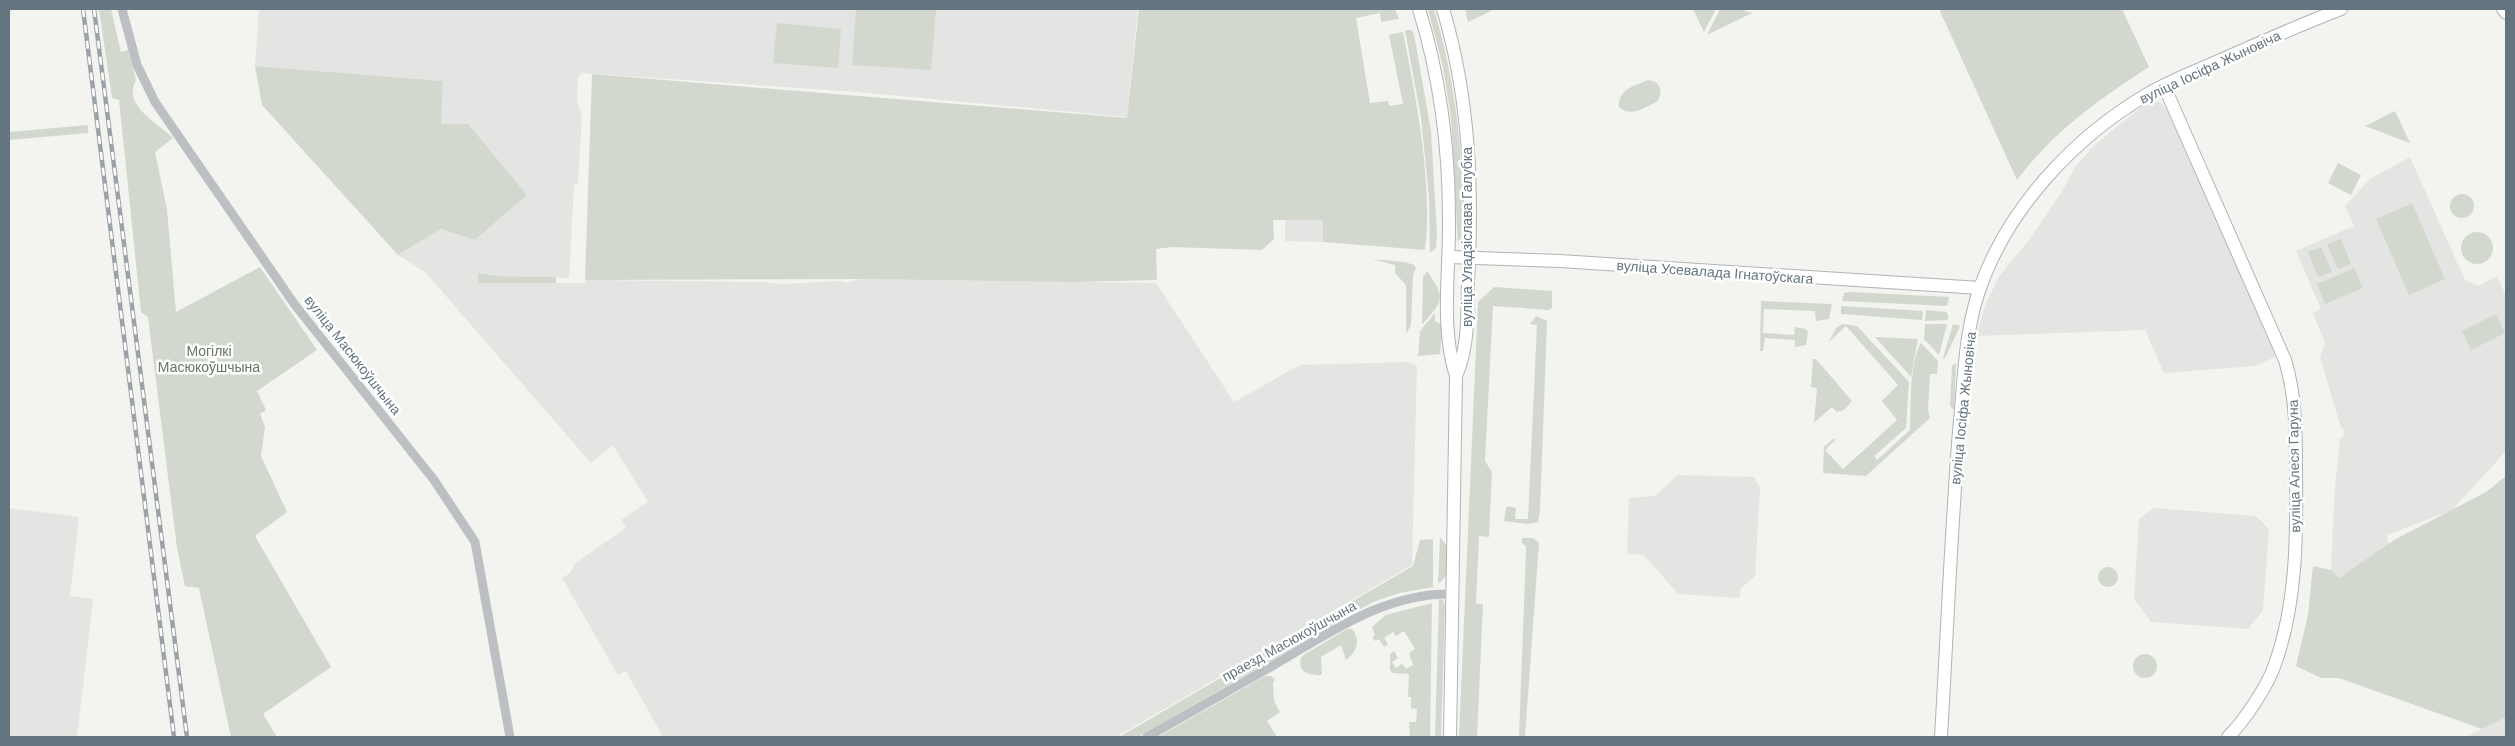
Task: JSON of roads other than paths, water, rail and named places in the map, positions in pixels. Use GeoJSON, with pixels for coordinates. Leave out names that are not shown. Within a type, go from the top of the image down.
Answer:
{"type":"FeatureCollection","features":[{"type":"Feature","properties":{"kind":"main road","name":"вуліца Уладзіслава Галубка"},"geometry":{"type":"LineString","coordinates":[[1419,9],[1443,112],[1448,177],[1450,258],[1448,342],[1456,376],[1450,737]]}},
{"type":"Feature","properties":{"kind":"main road","name":"вуліца Уладзіслава Галубка"},"geometry":{"type":"LineString","coordinates":[[1443,9],[1456,61],[1466,123],[1470,165],[1470,258],[1467,344],[1456,376]]}},
{"type":"Feature","properties":{"kind":"main road","name":"вуліца Іосіфа Жыновіча"},"geometry":{"type":"LineString","coordinates":[[2291,29],[2326,9]]}},
{"type":"Feature","properties":{"kind":"main road","name":"вуліца Іосіфа Жыновіча"},"geometry":{"type":"LineString","coordinates":[[1940,737],[1962,387],[1975,307],[1980,288],[2000,246],[2047,177],[2098,129],[2146,95],[2291,29],[2341,9]]}},
{"type":"Feature","properties":{"kind":"main road"},"geometry":{"type":"LineString","coordinates":[[2503,9],[2506,13]]}},
{"type":"Feature","properties":{"kind":"main road","name":"вуліца Алеся Гаруна"},"geometry":{"type":"LineString","coordinates":[[2164,86],[2290,375],[2296,420],[2297,504],[2293,578],[2286,626],[2275,666],[2240,725],[2228,737]]}},
{"type":"Feature","properties":{"kind":"main road","name":"вуліца Усевалада Ігнатоўскага"},"geometry":{"type":"LineString","coordinates":[[1450,258],[1579,262],[1801,278],[1980,288]]}},
{"type":"Feature","properties":{"kind":"street","name":"вуліца Масюкоўшчына"},"geometry":{"type":"LineString","coordinates":[[122,9],[137,65],[155,102],[295,305],[434,480],[475,542],[510,737]]}},
{"type":"Feature","properties":{"kind":"street","name":"праезд Масюкоўшчына"},"geometry":{"type":"LineString","coordinates":[[1148,737],[1359,617],[1408,599],[1435,594],[1453,594]]}},
{"type":"Feature","properties":{"kind":"railway"},"geometry":{"type":"LineString","coordinates":[[83,9],[174,737]]}},
{"type":"Feature","properties":{"kind":"railway"},"geometry":{"type":"LineString","coordinates":[[94,9],[187,737]]}},
{"type":"Feature","properties":{"kind":"park label","name":"Могілкі Масюкоўшчына"},"geometry":{"type":"Point","coordinates":[209,360]}}]}
